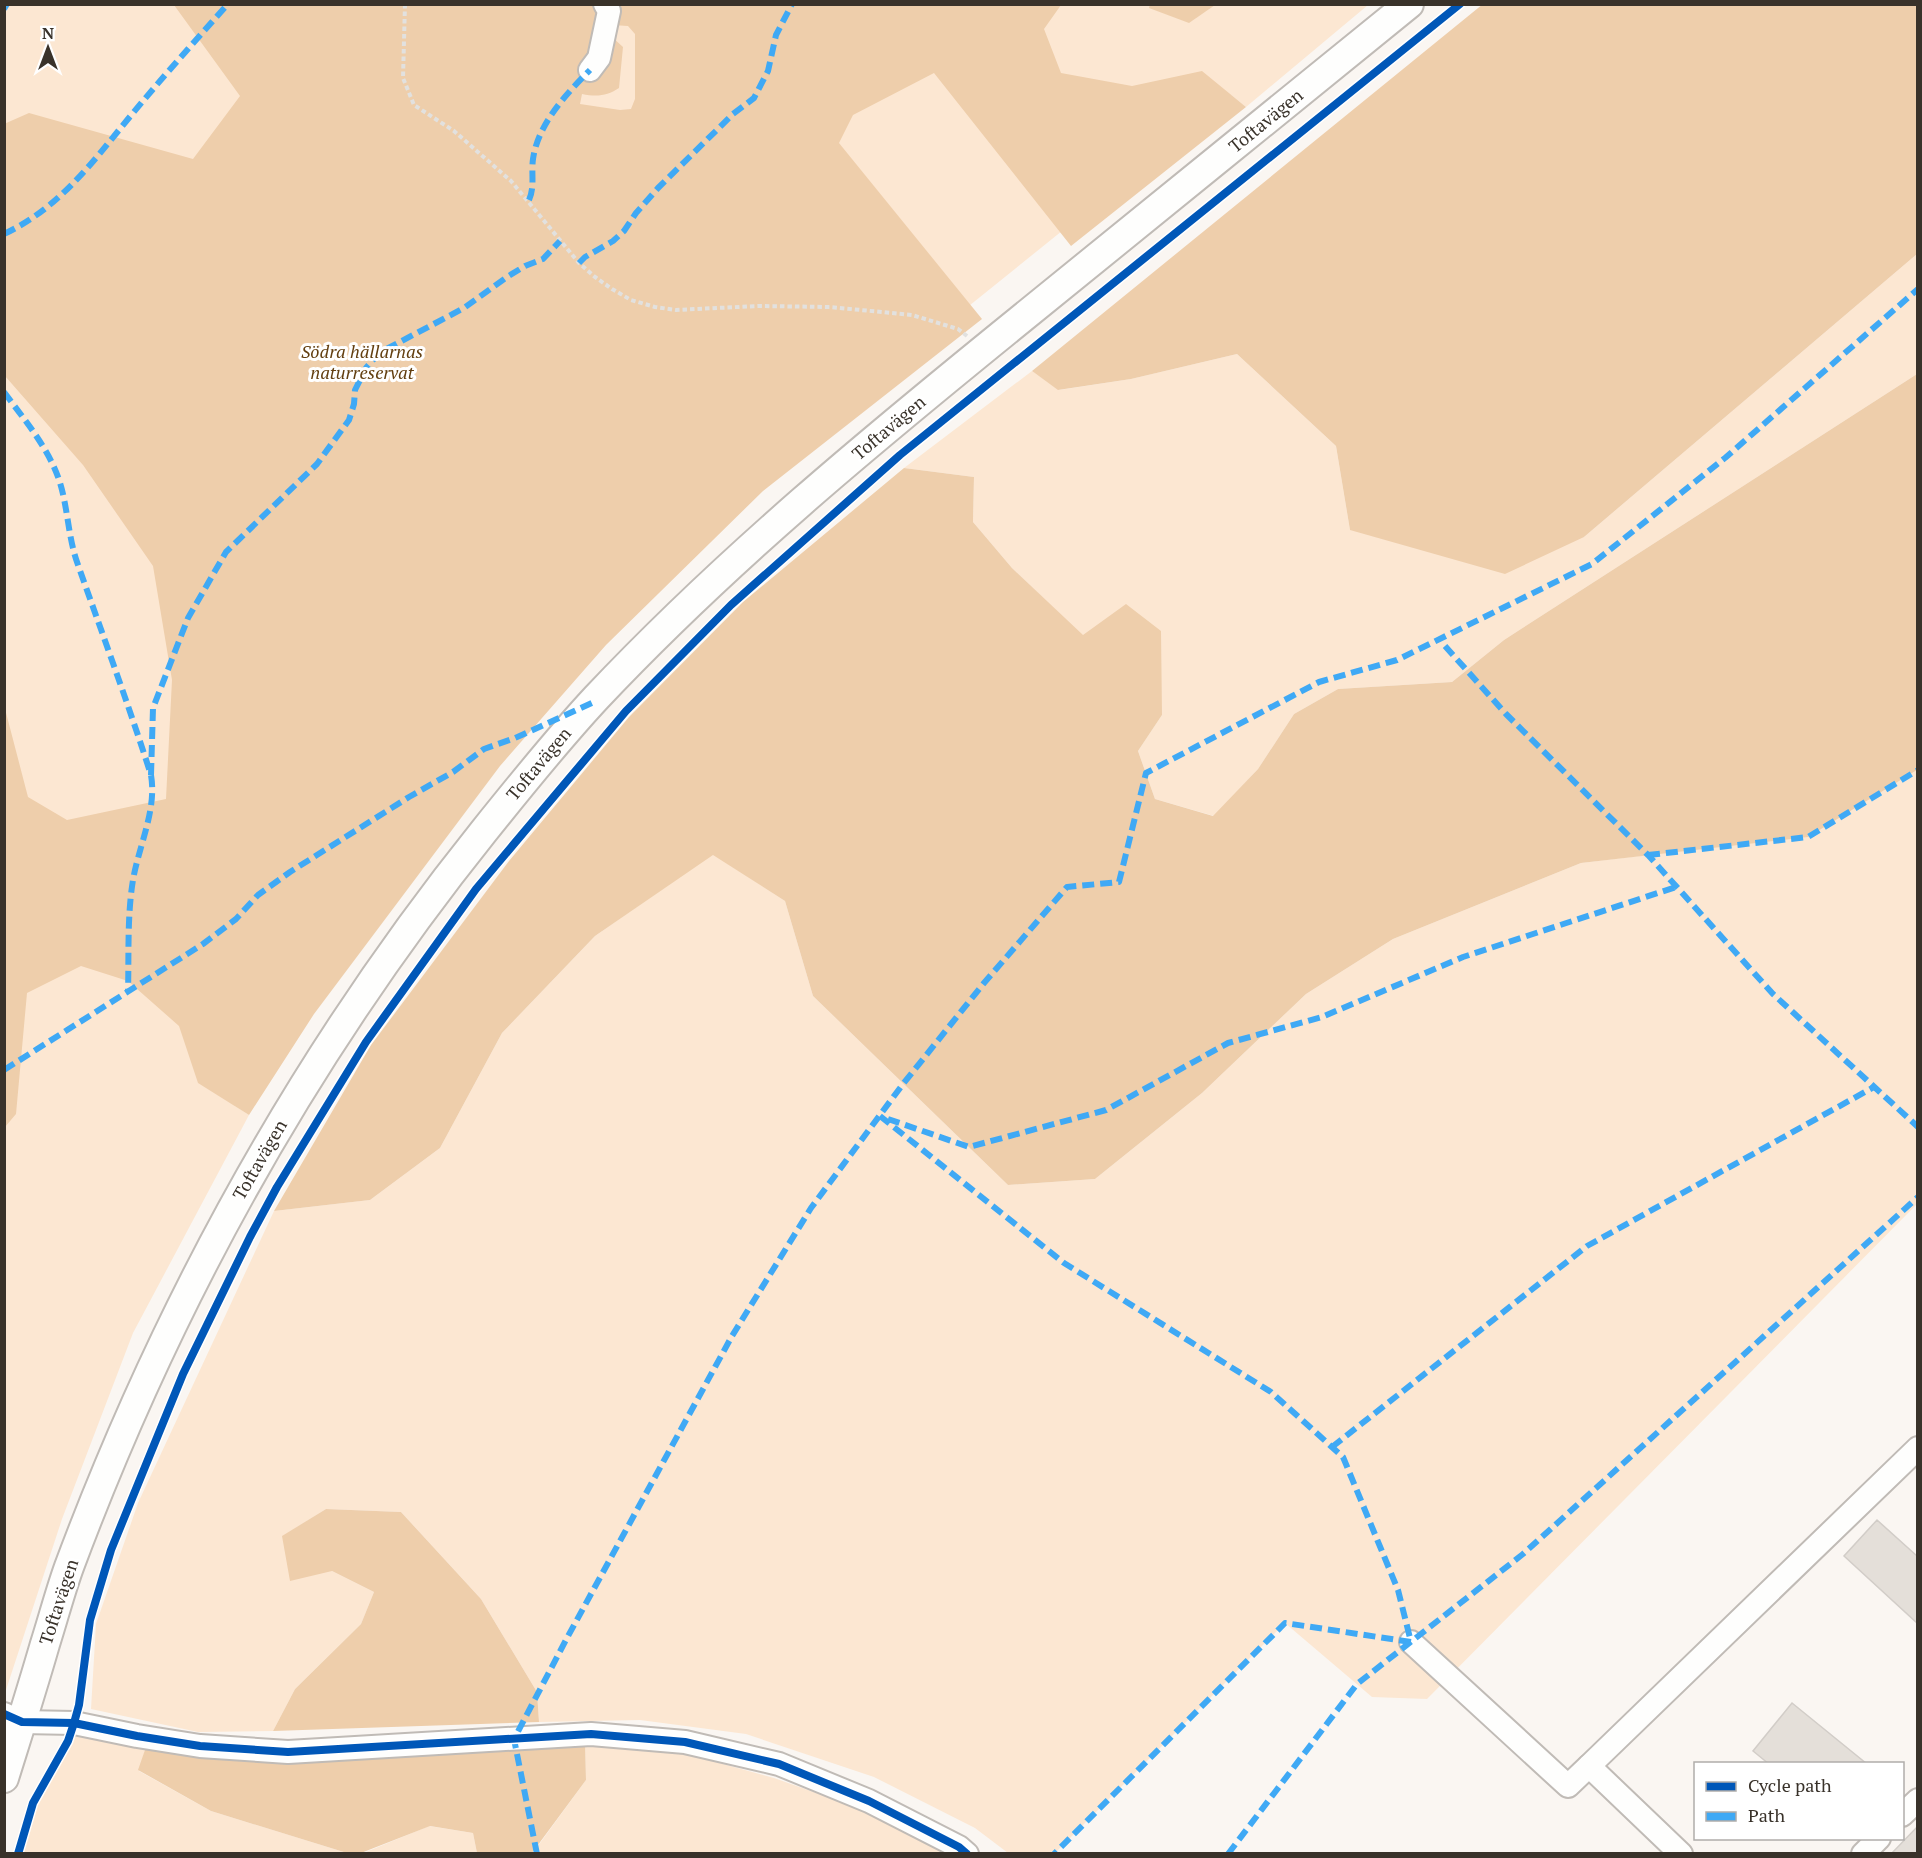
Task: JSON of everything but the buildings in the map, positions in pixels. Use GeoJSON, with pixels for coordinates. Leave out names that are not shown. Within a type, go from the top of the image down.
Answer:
{"type":"FeatureCollection","features":[{"type":"Feature","properties":{"kind":"main road","name":"Toftavägen"},"geometry":{"type":"LineString","coordinates":[[4,1778],[13,1718],[124,1428],[164,1341],[245,1183],[306,1080],[437,889],[535,767],[624,669],[710,584],[803,500],[985,348],[1409,4]]}},
{"type":"Feature","properties":{"kind":"street"},"geometry":{"type":"LineString","coordinates":[[590,70],[599,58],[609,11],[605,4]]}},
{"type":"Feature","properties":{"kind":"street"},"geometry":{"type":"LineString","coordinates":[[1411,1641],[1568,1786],[1917,1448]]}},
{"type":"Feature","properties":{"kind":"street"},"geometry":{"type":"LineString","coordinates":[[13,1718],[74,1723],[200,1746],[288,1752],[591,1734],[685,1742],[779,1764],[869,1801],[958,1847],[967,1854]]}},
{"type":"Feature","properties":{"kind":"street"},"geometry":{"type":"LineString","coordinates":[[1589,1766],[1680,1854]]}},
{"type":"Feature","properties":{"kind":"street"},"geometry":{"type":"LineString","coordinates":[[1904,1813],[1917,1800]]}},
{"type":"Feature","properties":{"kind":"street"},"geometry":{"type":"LineString","coordinates":[[1863,1854],[1878,1840]]}},
{"type":"Feature","properties":{"kind":"path"},"geometry":{"type":"LineString","coordinates":[[405,4],[403,78],[414,105],[454,131],[511,181],[579,263],[612,289],[632,300],[675,310],[758,306],[830,307],[912,315],[958,329],[985,348]]}},
{"type":"Feature","properties":{"kind":"green space"},"geometry":{"type":"Polygon","coordinates":[[[1150,4],[1215,5],[1189,23],[1149,8],[1150,4]]]}},
{"type":"Feature","properties":{"kind":"green space"},"geometry":{"type":"Polygon","coordinates":[[[1483,4],[1917,5],[1917,254],[1584,537],[1505,574],[1350,530],[1336,446],[1237,354],[1131,379],[1058,390],[1032,371],[1483,4]]]}},
{"type":"Feature","properties":{"kind":"green space","name":"Södra hällarnas naturreservat"},"geometry":{"type":"Polygon","coordinates":[[[5,5],[1368,5],[1246,107],[1231,95],[888,371],[608,620],[235,1106],[249,1115],[133,1333],[62,1519],[5,1693],[5,5]]]}},
{"type":"Feature","properties":{"kind":"green space","name":"Södra hällarnas naturreservat"},"geometry":{"type":"Polygon","coordinates":[[[174,5],[1061,5],[1044,29],[1061,73],[1132,86],[1202,71],[1246,107],[1071,246],[934,73],[853,115],[839,143],[982,319],[763,491],[606,645],[500,766],[314,1014],[249,1115],[198,1083],[179,1026],[128,981],[81,966],[27,993],[16,1114],[5,1127],[4,705],[28,797],[67,820],[166,799],[172,680],[153,566],[83,465],[5,376],[4,124],[29,113],[193,159],[240,96],[174,5]],[[612,25],[612,37],[623,47],[619,88],[602,95],[582,94],[580,104],[620,110],[631,109],[635,99],[635,34],[628,26],[612,25]]]}},
{"type":"Feature","properties":{"kind":"green space"},"geometry":{"type":"Polygon","coordinates":[[[1917,254],[1917,374],[1504,640],[1452,682],[1338,689],[1294,714],[1258,769],[1214,816],[1155,799],[1138,751],[1162,715],[1012,568],[973,522],[974,477],[904,468],[1032,371],[1059,390],[1131,379],[1237,354],[1336,446],[1350,530],[1584,537],[1917,254]]]}},
{"type":"Feature","properties":{"kind":"green space"},"geometry":{"type":"Polygon","coordinates":[[[1917,374],[1917,770],[1808,837],[1581,863],[1393,939],[1306,994],[1202,1093],[1095,1179],[1008,1185],[813,996],[785,901],[713,855],[595,936],[502,1033],[440,1148],[370,1200],[274,1211],[371,1045],[509,861],[629,717],[743,602],[904,468],[974,477],[973,522],[1012,568],[1083,635],[1126,604],[1161,631],[1162,715],[1138,751],[1155,799],[1213,816],[1258,769],[1294,714],[1338,689],[1452,682],[1504,640],[1917,374]]]}},
{"type":"Feature","properties":{"kind":"green space"},"geometry":{"type":"Polygon","coordinates":[[[1917,770],[1917,1204],[1427,1699],[1372,1697],[1285,1623],[1055,1853],[1008,1853],[975,1828],[874,1777],[746,1734],[640,1720],[539,1722],[537,1692],[481,1599],[401,1512],[326,1509],[283,1536],[332,1571],[374,1592],[361,1624],[295,1689],[273,1731],[198,1732],[91,1709],[96,1624],[138,1503],[274,1211],[370,1200],[440,1148],[502,1033],[595,936],[713,854],[785,901],[813,996],[1008,1185],[1095,1179],[1202,1093],[1306,994],[1393,939],[1581,863],[1808,836],[1917,770]]]}},
{"type":"Feature","properties":{"kind":"green space"},"geometry":{"type":"Polygon","coordinates":[[[326,1509],[401,1512],[481,1599],[537,1692],[539,1722],[273,1731],[295,1689],[361,1624],[374,1592],[332,1571],[290,1581],[282,1536],[326,1509]]]}},
{"type":"Feature","properties":{"kind":"green space"},"geometry":{"type":"Polygon","coordinates":[[[73,1736],[146,1747],[139,1771],[211,1811],[347,1853],[23,1854],[38,1800],[73,1736]]]}},
{"type":"Feature","properties":{"kind":"green space"},"geometry":{"type":"Polygon","coordinates":[[[585,1741],[683,1753],[774,1778],[859,1808],[945,1853],[532,1854],[586,1780],[585,1741]]]}},
{"type":"Feature","properties":{"kind":"green space"},"geometry":{"type":"Polygon","coordinates":[[[585,1741],[586,1780],[532,1853],[477,1853],[473,1833],[430,1826],[361,1853],[347,1853],[211,1811],[138,1770],[146,1747],[585,1741]]]}},
{"type":"Feature","properties":{"kind":"green space"},"geometry":{"type":"Polygon","coordinates":[[[429,1826],[473,1833],[477,1853],[361,1854],[429,1826]]]}},
{"type":"Feature","properties":{"kind":"marked path"},"geometry":{"type":"LineString","coordinates":[[4,9],[7,4]]}},
{"type":"Feature","properties":{"kind":"marked path"},"geometry":{"type":"LineString","coordinates":[[4,234],[41,211],[73,184],[228,4]]}},
{"type":"Feature","properties":{"kind":"marked path"},"geometry":{"type":"LineString","coordinates":[[579,263],[624,231],[658,188],[733,114],[754,98],[768,71],[776,35],[792,4]]}},
{"type":"Feature","properties":{"kind":"marked path"},"geometry":{"type":"LineString","coordinates":[[529,200],[533,159],[541,134],[554,110],[590,70]]}},
{"type":"Feature","properties":{"kind":"marked path"},"geometry":{"type":"LineString","coordinates":[[151,775],[153,708],[188,618],[226,552],[317,464],[349,420],[355,390],[366,368],[379,353],[464,308],[507,277],[543,259],[560,241]]}},
{"type":"Feature","properties":{"kind":"marked path"},"geometry":{"type":"LineString","coordinates":[[537,1854],[514,1739],[732,1336],[811,1208],[903,1084],[984,983],[1067,887],[1119,882],[1146,773],[1319,682],[1397,660],[1592,564],[1725,458],[1918,289]]}},
{"type":"Feature","properties":{"kind":"marked path"},"geometry":{"type":"LineString","coordinates":[[4,392],[38,438],[58,476],[77,562],[151,775],[150,814],[131,894],[128,992]]}},
{"type":"Feature","properties":{"kind":"marked path"},"geometry":{"type":"LineString","coordinates":[[1445,646],[1506,714],[1648,855],[1773,994],[1918,1127]]}},
{"type":"Feature","properties":{"kind":"marked path"},"geometry":{"type":"LineString","coordinates":[[4,1070],[203,944],[236,919],[258,895],[290,872],[453,772],[484,749],[515,738],[592,703]]}},
{"type":"Feature","properties":{"kind":"marked path"},"geometry":{"type":"LineString","coordinates":[[1648,855],[1808,837],[1918,770]]}},
{"type":"Feature","properties":{"kind":"marked path"},"geometry":{"type":"LineString","coordinates":[[888,1119],[969,1147],[1106,1110],[1228,1043],[1322,1017],[1463,957],[1676,887]]}},
{"type":"Feature","properties":{"kind":"marked path"},"geometry":{"type":"LineString","coordinates":[[1332,1447],[1587,1246],[1874,1087]]}},
{"type":"Feature","properties":{"kind":"marked path"},"geometry":{"type":"LineString","coordinates":[[880,1116],[1064,1263],[1271,1392],[1343,1457],[1398,1590],[1411,1642],[1285,1623],[1054,1854]]}},
{"type":"Feature","properties":{"kind":"marked path"},"geometry":{"type":"LineString","coordinates":[[1228,1854],[1357,1684],[1523,1554],[1918,1197]]}},
{"type":"Feature","properties":{"kind":"cycle path"},"geometry":{"type":"LineString","coordinates":[[18,1854],[33,1803],[68,1741],[74,1723],[79,1705],[90,1620],[111,1550],[183,1374],[277,1187],[366,1042],[476,889],[626,711],[731,605],[900,455],[1460,4]]}},
{"type":"Feature","properties":{"kind":"cycle path"},"geometry":{"type":"LineString","coordinates":[[4,1714],[22,1722],[74,1723],[200,1746],[288,1752],[591,1734],[685,1742],[779,1764],[869,1801],[959,1847],[967,1854]]}}]}
